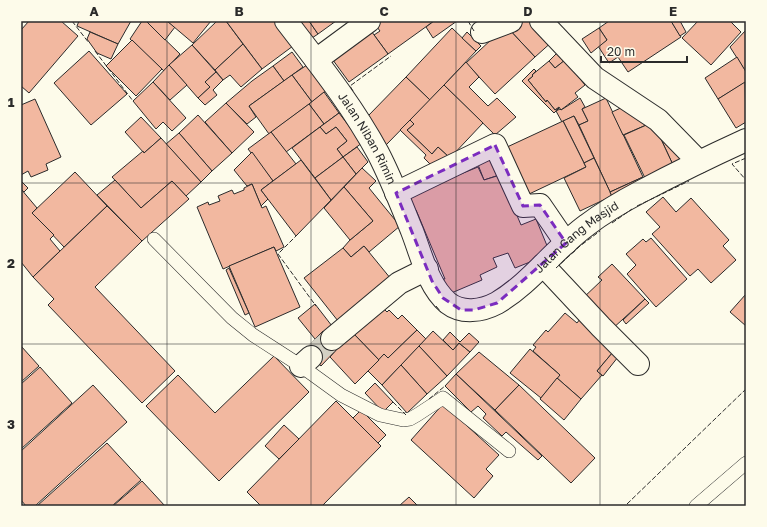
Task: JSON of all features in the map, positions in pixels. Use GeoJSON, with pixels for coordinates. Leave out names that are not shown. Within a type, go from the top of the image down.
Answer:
{"type":"FeatureCollection","features":[{"type":"Feature","properties":{"kind":"street","name":"Jalan Niban Rimin"},"geometry":{"type":"LineString","coordinates":[[286,21],[350,106],[377,152],[396,193],[426,269]]}},
{"type":"Feature","properties":{"kind":"street"},"geometry":{"type":"LineString","coordinates":[[316,60],[369,21]]}},
{"type":"Feature","properties":{"kind":"street"},"geometry":{"type":"LineString","coordinates":[[482,32],[511,21]]}},
{"type":"Feature","properties":{"kind":"street"},"geometry":{"type":"LineString","coordinates":[[541,21],[595,78],[658,120],[699,162]]}},
{"type":"Feature","properties":{"kind":"street","name":"Jalan Gang Masjid"},"geometry":{"type":"LineString","coordinates":[[426,269],[443,298],[455,308],[468,310],[488,307],[496,303],[526,281],[589,223],[621,203],[699,162],[746,140]]}},
{"type":"Feature","properties":{"kind":"street"},"geometry":{"type":"LineString","coordinates":[[396,193],[495,145],[523,206],[540,206],[566,243]]}},
{"type":"Feature","properties":{"kind":"street"},"geometry":{"type":"LineString","coordinates":[[543,265],[600,327],[638,364]]}},
{"type":"Feature","properties":{"kind":"street"},"geometry":{"type":"LineString","coordinates":[[332,339],[399,283],[426,269]]}},
{"type":"Feature","properties":{"kind":"lane"},"geometry":{"type":"LineString","coordinates":[[154,239],[232,318],[253,335],[306,362],[341,395],[380,415],[398,420],[410,419],[443,398],[508,451]]}},
{"type":"Feature","properties":{"kind":"lane"},"geometry":{"type":"LineString","coordinates":[[696,506],[746,463]]}},
{"type":"Feature","properties":{"kind":"highlighted area"},"geometry":{"type":"Polygon","coordinates":[[[495,145],[523,206],[540,205],[566,243],[497,303],[474,310],[461,310],[443,298],[432,281],[396,193],[495,145]]]}},
{"type":"Feature","properties":{"kind":"building"},"geometry":{"type":"Polygon","coordinates":[[[29,21],[61,21],[78,36],[29,93],[21,86],[21,30],[29,21]]]}},
{"type":"Feature","properties":{"kind":"building"},"geometry":{"type":"Polygon","coordinates":[[[79,21],[131,21],[118,44],[77,26],[79,21]]]}},
{"type":"Feature","properties":{"kind":"building"},"geometry":{"type":"Polygon","coordinates":[[[142,21],[146,21],[180,54],[164,71],[130,39],[142,21]]]}},
{"type":"Feature","properties":{"kind":"building"},"geometry":{"type":"Polygon","coordinates":[[[146,21],[167,21],[175,27],[165,40],[146,21]]]}},
{"type":"Feature","properties":{"kind":"building"},"geometry":{"type":"Polygon","coordinates":[[[167,21],[211,21],[193,43],[167,21]]]}},
{"type":"Feature","properties":{"kind":"building"},"geometry":{"type":"Polygon","coordinates":[[[217,21],[226,21],[243,44],[215,70],[192,45],[217,21]]]}},
{"type":"Feature","properties":{"kind":"building"},"geometry":{"type":"Polygon","coordinates":[[[226,21],[274,21],[293,46],[262,69],[226,21]]]}},
{"type":"Feature","properties":{"kind":"building"},"geometry":{"type":"Polygon","coordinates":[[[300,21],[309,21],[318,34],[312,38],[300,21]]]}},
{"type":"Feature","properties":{"kind":"building"},"geometry":{"type":"Polygon","coordinates":[[[309,21],[336,21],[318,34],[309,21]]]}},
{"type":"Feature","properties":{"kind":"building"},"geometry":{"type":"Polygon","coordinates":[[[376,21],[434,21],[388,54],[374,35],[380,31],[374,23],[376,21]]]}},
{"type":"Feature","properties":{"kind":"building"},"geometry":{"type":"Polygon","coordinates":[[[434,21],[457,21],[433,38],[426,27],[434,21]]]}},
{"type":"Feature","properties":{"kind":"building"},"geometry":{"type":"Polygon","coordinates":[[[518,21],[535,21],[554,40],[535,57],[506,26],[518,21]]]}},
{"type":"Feature","properties":{"kind":"building"},"geometry":{"type":"Polygon","coordinates":[[[609,21],[671,21],[681,37],[628,72],[618,57],[609,63],[598,46],[607,40],[599,28],[609,21]]]}},
{"type":"Feature","properties":{"kind":"building"},"geometry":{"type":"Polygon","coordinates":[[[671,21],[680,21],[686,32],[680,36],[671,21]]]}},
{"type":"Feature","properties":{"kind":"building"},"geometry":{"type":"Polygon","coordinates":[[[698,21],[730,21],[741,32],[711,65],[682,38],[698,21]]]}},
{"type":"Feature","properties":{"kind":"building"},"geometry":{"type":"Polygon","coordinates":[[[506,26],[535,57],[495,94],[466,63],[506,26]]]}},
{"type":"Feature","properties":{"kind":"building"},"geometry":{"type":"Polygon","coordinates":[[[369,28],[388,54],[349,82],[330,56],[369,28]]]}},
{"type":"Feature","properties":{"kind":"building"},"geometry":{"type":"Polygon","coordinates":[[[452,28],[476,51],[430,100],[406,77],[452,28]]]}},
{"type":"Feature","properties":{"kind":"building"},"geometry":{"type":"Polygon","coordinates":[[[599,28],[607,40],[591,53],[582,39],[599,28]]]}},
{"type":"Feature","properties":{"kind":"building"},"geometry":{"type":"Polygon","coordinates":[[[746,30],[746,72],[730,47],[746,30]]]}},
{"type":"Feature","properties":{"kind":"building"},"geometry":{"type":"Polygon","coordinates":[[[90,32],[118,44],[111,59],[97,53],[87,39],[90,32]]]}},
{"type":"Feature","properties":{"kind":"building"},"geometry":{"type":"Polygon","coordinates":[[[467,32],[481,46],[476,51],[462,38],[467,32]]]}},
{"type":"Feature","properties":{"kind":"building"},"geometry":{"type":"Polygon","coordinates":[[[132,40],[162,69],[136,96],[106,66],[132,40]]]}},
{"type":"Feature","properties":{"kind":"building"},"geometry":{"type":"Polygon","coordinates":[[[243,44],[262,69],[241,87],[230,75],[223,80],[215,70],[243,44]]]}},
{"type":"Feature","properties":{"kind":"building"},"geometry":{"type":"Polygon","coordinates":[[[192,45],[216,72],[205,82],[210,87],[198,98],[169,65],[192,45]]]}},
{"type":"Feature","properties":{"kind":"building"},"geometry":{"type":"Polygon","coordinates":[[[89,51],[127,94],[91,125],[54,83],[89,51]]]}},
{"type":"Feature","properties":{"kind":"building"},"geometry":{"type":"Polygon","coordinates":[[[292,52],[303,67],[284,81],[273,66],[292,52]]]}},
{"type":"Feature","properties":{"kind":"building"},"geometry":{"type":"Polygon","coordinates":[[[558,52],[565,60],[555,68],[549,61],[558,52]]]}},
{"type":"Feature","properties":{"kind":"building"},"geometry":{"type":"Polygon","coordinates":[[[737,57],[746,72],[746,82],[718,99],[705,78],[737,57]]]}},
{"type":"Feature","properties":{"kind":"building"},"geometry":{"type":"Polygon","coordinates":[[[565,60],[585,85],[575,93],[578,97],[561,110],[559,107],[555,110],[547,100],[546,102],[528,80],[549,61],[555,68],[565,60]]]}},
{"type":"Feature","properties":{"kind":"building"},"geometry":{"type":"Polygon","coordinates":[[[466,62],[479,77],[469,87],[488,106],[497,98],[516,117],[495,135],[444,85],[466,62]]]}},
{"type":"Feature","properties":{"kind":"building"},"geometry":{"type":"Polygon","coordinates":[[[310,63],[328,89],[312,102],[292,75],[310,63]]]}},
{"type":"Feature","properties":{"kind":"building"},"geometry":{"type":"Polygon","coordinates":[[[169,65],[187,85],[170,100],[153,82],[169,65]]]}},
{"type":"Feature","properties":{"kind":"building"},"geometry":{"type":"Polygon","coordinates":[[[273,66],[284,81],[249,106],[256,117],[247,124],[226,103],[252,81],[273,66]]]}},
{"type":"Feature","properties":{"kind":"building"},"geometry":{"type":"Polygon","coordinates":[[[534,69],[536,71],[528,80],[546,102],[547,100],[555,110],[559,108],[554,113],[522,81],[534,69]]]}},
{"type":"Feature","properties":{"kind":"building"},"geometry":{"type":"Polygon","coordinates":[[[216,72],[223,80],[213,90],[217,95],[205,105],[198,98],[210,87],[205,82],[216,72]]]}},
{"type":"Feature","properties":{"kind":"building"},"geometry":{"type":"Polygon","coordinates":[[[292,75],[312,102],[269,134],[249,106],[292,75]]]}},
{"type":"Feature","properties":{"kind":"building"},"geometry":{"type":"Polygon","coordinates":[[[406,77],[430,100],[386,145],[365,124],[368,116],[406,77]]]}},
{"type":"Feature","properties":{"kind":"building"},"geometry":{"type":"Polygon","coordinates":[[[153,82],[186,118],[172,131],[163,122],[156,129],[133,101],[153,82]]]}},
{"type":"Feature","properties":{"kind":"building"},"geometry":{"type":"Polygon","coordinates":[[[745,82],[746,122],[736,128],[718,99],[745,82]]]}},
{"type":"Feature","properties":{"kind":"building"},"geometry":{"type":"Polygon","coordinates":[[[444,85],[483,123],[450,158],[438,147],[432,154],[407,130],[414,124],[410,120],[444,85]]]}},
{"type":"Feature","properties":{"kind":"building"},"geometry":{"type":"Polygon","coordinates":[[[324,92],[339,113],[324,124],[309,104],[324,92]]]}},
{"type":"Feature","properties":{"kind":"building"},"geometry":{"type":"Polygon","coordinates":[[[580,98],[585,107],[582,109],[588,121],[579,125],[574,116],[562,122],[556,111],[561,110],[580,98]]]}},
{"type":"Feature","properties":{"kind":"building"},"geometry":{"type":"Polygon","coordinates":[[[606,98],[643,177],[610,192],[579,125],[588,121],[582,109],[606,98]]]}},
{"type":"Feature","properties":{"kind":"building"},"geometry":{"type":"Polygon","coordinates":[[[35,99],[61,157],[46,164],[48,170],[31,177],[28,171],[21,175],[21,105],[35,99]]]}},
{"type":"Feature","properties":{"kind":"building"},"geometry":{"type":"Polygon","coordinates":[[[226,103],[254,132],[232,153],[205,122],[226,103]]]}},
{"type":"Feature","properties":{"kind":"building"},"geometry":{"type":"Polygon","coordinates":[[[309,104],[324,124],[286,152],[271,132],[309,104]]]}},
{"type":"Feature","properties":{"kind":"building"},"geometry":{"type":"Polygon","coordinates":[[[625,106],[651,123],[623,135],[612,112],[625,106]]]}},
{"type":"Feature","properties":{"kind":"building"},"geometry":{"type":"Polygon","coordinates":[[[339,113],[362,143],[343,157],[337,149],[347,141],[336,127],[326,134],[320,127],[339,113]]]}},
{"type":"Feature","properties":{"kind":"building"},"geometry":{"type":"Polygon","coordinates":[[[198,115],[232,153],[212,171],[179,133],[198,115]]]}},
{"type":"Feature","properties":{"kind":"building"},"geometry":{"type":"Polygon","coordinates":[[[574,116],[594,158],[584,163],[563,121],[574,116]]]}},
{"type":"Feature","properties":{"kind":"building"},"geometry":{"type":"Polygon","coordinates":[[[141,117],[161,138],[144,153],[125,132],[141,117]]]}},
{"type":"Feature","properties":{"kind":"building"},"geometry":{"type":"Polygon","coordinates":[[[410,120],[414,124],[407,130],[432,154],[438,147],[450,158],[437,171],[424,158],[426,155],[400,130],[410,120]]]}},
{"type":"Feature","properties":{"kind":"building"},"geometry":{"type":"Polygon","coordinates":[[[563,121],[586,167],[527,195],[505,148],[563,121]]]}},
{"type":"Feature","properties":{"kind":"building"},"geometry":{"type":"Polygon","coordinates":[[[653,122],[682,156],[680,163],[674,167],[653,122]]]}},
{"type":"Feature","properties":{"kind":"building"},"geometry":{"type":"Polygon","coordinates":[[[653,122],[674,167],[646,180],[624,135],[653,122]]]}},
{"type":"Feature","properties":{"kind":"building"},"geometry":{"type":"Polygon","coordinates":[[[320,127],[326,134],[336,127],[347,141],[337,149],[343,157],[315,178],[292,148],[320,127]]]}},
{"type":"Feature","properties":{"kind":"building"},"geometry":{"type":"Polygon","coordinates":[[[271,132],[296,164],[273,181],[248,149],[271,132]]]}},
{"type":"Feature","properties":{"kind":"building"},"geometry":{"type":"Polygon","coordinates":[[[179,133],[212,171],[201,182],[166,144],[179,133]]]}},
{"type":"Feature","properties":{"kind":"building"},"geometry":{"type":"Polygon","coordinates":[[[161,138],[201,182],[186,196],[172,181],[141,208],[112,177],[161,138]]]}},
{"type":"Feature","properties":{"kind":"building"},"geometry":{"type":"Polygon","coordinates":[[[357,147],[368,162],[356,174],[343,157],[357,147]]]}},
{"type":"Feature","properties":{"kind":"building"},"geometry":{"type":"Polygon","coordinates":[[[252,152],[273,181],[261,190],[268,199],[261,206],[252,184],[247,186],[234,170],[252,152]]]}},
{"type":"Feature","properties":{"kind":"building"},"geometry":{"type":"Polygon","coordinates":[[[495,155],[502,174],[484,180],[477,162],[495,155]]]}},
{"type":"Feature","properties":{"kind":"building"},"geometry":{"type":"Polygon","coordinates":[[[343,157],[356,174],[331,200],[315,178],[343,157]]]}},
{"type":"Feature","properties":{"kind":"building"},"geometry":{"type":"Polygon","coordinates":[[[594,158],[612,196],[580,211],[564,178],[586,167],[584,163],[594,158]]]}},
{"type":"Feature","properties":{"kind":"building"},"geometry":{"type":"Polygon","coordinates":[[[301,160],[331,200],[296,236],[261,190],[301,160]]]}},
{"type":"Feature","properties":{"kind":"building"},"geometry":{"type":"Polygon","coordinates":[[[478,167],[484,180],[500,175],[521,225],[536,219],[548,248],[535,260],[515,268],[508,253],[493,258],[497,267],[480,275],[482,280],[449,294],[443,279],[445,279],[416,210],[410,212],[404,197],[478,167]]]}},
{"type":"Feature","properties":{"kind":"building"},"geometry":{"type":"Polygon","coordinates":[[[362,168],[376,181],[369,188],[400,226],[369,252],[364,246],[351,257],[343,248],[350,240],[373,221],[344,187],[362,168]]]}},
{"type":"Feature","properties":{"kind":"building"},"geometry":{"type":"Polygon","coordinates":[[[75,172],[107,206],[64,247],[32,213],[75,172]]]}},
{"type":"Feature","properties":{"kind":"building"},"geometry":{"type":"Polygon","coordinates":[[[643,177],[646,183],[613,199],[610,192],[643,177]]]}},
{"type":"Feature","properties":{"kind":"building"},"geometry":{"type":"Polygon","coordinates":[[[115,180],[141,208],[172,181],[189,199],[142,241],[97,195],[115,180]]]}},
{"type":"Feature","properties":{"kind":"building"},"geometry":{"type":"Polygon","coordinates":[[[21,181],[28,188],[24,192],[21,189],[21,181]]]}},
{"type":"Feature","properties":{"kind":"building"},"geometry":{"type":"Polygon","coordinates":[[[252,184],[262,208],[266,206],[284,247],[276,251],[274,247],[223,269],[197,207],[208,202],[209,205],[220,201],[218,196],[232,190],[234,194],[244,190],[244,188],[252,184]]]}},
{"type":"Feature","properties":{"kind":"building"},"geometry":{"type":"Polygon","coordinates":[[[344,187],[373,221],[350,240],[324,208],[344,187]]]}},
{"type":"Feature","properties":{"kind":"building"},"geometry":{"type":"Polygon","coordinates":[[[21,189],[37,208],[32,213],[54,235],[50,239],[60,251],[33,277],[21,262],[21,189]]]}},
{"type":"Feature","properties":{"kind":"building"},"geometry":{"type":"Polygon","coordinates":[[[663,197],[676,212],[691,198],[729,240],[723,246],[736,260],[711,283],[698,269],[690,276],[652,234],[660,227],[646,212],[663,197]]]}},
{"type":"Feature","properties":{"kind":"building"},"geometry":{"type":"Polygon","coordinates":[[[107,206],[142,241],[95,287],[175,371],[142,403],[48,305],[54,299],[33,277],[107,206]]]}},
{"type":"Feature","properties":{"kind":"building"},"geometry":{"type":"Polygon","coordinates":[[[651,238],[687,279],[656,307],[627,274],[636,265],[626,254],[643,239],[646,242],[651,238]]]}},
{"type":"Feature","properties":{"kind":"building"},"geometry":{"type":"Polygon","coordinates":[[[364,246],[391,279],[338,321],[304,278],[343,248],[351,257],[364,246]]]}},
{"type":"Feature","properties":{"kind":"building"},"geometry":{"type":"Polygon","coordinates":[[[274,247],[300,307],[255,327],[229,266],[274,247]]]}},
{"type":"Feature","properties":{"kind":"building"},"geometry":{"type":"Polygon","coordinates":[[[612,264],[645,299],[611,330],[582,299],[602,280],[598,277],[612,264]]]}},
{"type":"Feature","properties":{"kind":"building"},"geometry":{"type":"Polygon","coordinates":[[[229,268],[249,313],[245,315],[226,270],[229,268]]]}},
{"type":"Feature","properties":{"kind":"building"},"geometry":{"type":"Polygon","coordinates":[[[746,294],[746,326],[730,312],[746,294]]]}},
{"type":"Feature","properties":{"kind":"building"},"geometry":{"type":"Polygon","coordinates":[[[645,299],[649,303],[626,324],[623,320],[645,299]]]}},
{"type":"Feature","properties":{"kind":"building"},"geometry":{"type":"Polygon","coordinates":[[[315,304],[332,326],[325,332],[323,331],[315,339],[298,318],[315,304]]]}},
{"type":"Feature","properties":{"kind":"building"},"geometry":{"type":"Polygon","coordinates":[[[380,305],[387,312],[389,310],[398,319],[402,315],[417,330],[388,358],[384,354],[379,360],[352,332],[380,305]]]}},
{"type":"Feature","properties":{"kind":"building"},"geometry":{"type":"Polygon","coordinates":[[[565,313],[577,323],[580,319],[613,352],[597,371],[602,375],[581,399],[557,378],[560,375],[533,351],[536,347],[533,345],[546,330],[548,332],[565,313]]]}},
{"type":"Feature","properties":{"kind":"building"},"geometry":{"type":"Polygon","coordinates":[[[417,330],[426,339],[382,385],[368,371],[384,354],[388,358],[417,330]]]}},
{"type":"Feature","properties":{"kind":"building"},"geometry":{"type":"Polygon","coordinates":[[[323,331],[340,346],[321,366],[304,351],[323,331]]]}},
{"type":"Feature","properties":{"kind":"building"},"geometry":{"type":"Polygon","coordinates":[[[433,331],[453,350],[459,343],[470,352],[447,376],[419,346],[433,331]]]}},
{"type":"Feature","properties":{"kind":"building"},"geometry":{"type":"Polygon","coordinates":[[[352,332],[379,360],[355,384],[330,357],[352,332]]]}},
{"type":"Feature","properties":{"kind":"building"},"geometry":{"type":"Polygon","coordinates":[[[450,332],[460,342],[469,333],[479,342],[470,352],[459,343],[453,350],[443,340],[450,332]]]}},
{"type":"Feature","properties":{"kind":"building"},"geometry":{"type":"Polygon","coordinates":[[[21,346],[39,366],[21,382],[21,346]]]}},
{"type":"Feature","properties":{"kind":"building"},"geometry":{"type":"Polygon","coordinates":[[[419,346],[447,376],[427,394],[401,365],[419,346]]]}},
{"type":"Feature","properties":{"kind":"building"},"geometry":{"type":"Polygon","coordinates":[[[530,349],[560,375],[541,398],[510,373],[530,349]]]}},
{"type":"Feature","properties":{"kind":"building"},"geometry":{"type":"Polygon","coordinates":[[[479,352],[519,385],[495,410],[456,374],[479,352]]]}},
{"type":"Feature","properties":{"kind":"building"},"geometry":{"type":"Polygon","coordinates":[[[613,352],[618,357],[603,376],[597,371],[613,352]]]}},
{"type":"Feature","properties":{"kind":"building"},"geometry":{"type":"Polygon","coordinates":[[[274,356],[309,392],[219,481],[146,406],[178,375],[215,413],[274,356]]]}},
{"type":"Feature","properties":{"kind":"building"},"geometry":{"type":"Polygon","coordinates":[[[401,365],[427,394],[407,413],[382,385],[401,365]]]}},
{"type":"Feature","properties":{"kind":"building"},"geometry":{"type":"Polygon","coordinates":[[[40,367],[72,403],[21,449],[21,384],[40,367]]]}},
{"type":"Feature","properties":{"kind":"building"},"geometry":{"type":"Polygon","coordinates":[[[456,374],[542,456],[538,460],[506,432],[502,436],[483,418],[486,414],[478,406],[471,412],[445,386],[456,374]]]}},
{"type":"Feature","properties":{"kind":"building"},"geometry":{"type":"Polygon","coordinates":[[[557,378],[581,399],[564,420],[540,399],[557,378]]]}},
{"type":"Feature","properties":{"kind":"building"},"geometry":{"type":"Polygon","coordinates":[[[375,383],[393,402],[383,412],[365,393],[375,383]]]}},
{"type":"Feature","properties":{"kind":"building"},"geometry":{"type":"Polygon","coordinates":[[[93,385],[127,422],[35,506],[26,506],[21,500],[21,451],[93,385]]]}},
{"type":"Feature","properties":{"kind":"building"},"geometry":{"type":"Polygon","coordinates":[[[519,385],[595,458],[571,483],[495,410],[519,385]]]}},
{"type":"Feature","properties":{"kind":"building"},"geometry":{"type":"Polygon","coordinates":[[[336,401],[381,446],[322,506],[261,506],[247,492],[336,401]]]}},
{"type":"Feature","properties":{"kind":"building"},"geometry":{"type":"Polygon","coordinates":[[[443,404],[499,455],[486,469],[493,476],[474,498],[411,440],[443,404]]]}},
{"type":"Feature","properties":{"kind":"building"},"geometry":{"type":"Polygon","coordinates":[[[361,410],[386,435],[378,443],[353,418],[361,410]]]}},
{"type":"Feature","properties":{"kind":"building"},"geometry":{"type":"Polygon","coordinates":[[[284,425],[299,439],[279,459],[265,446],[284,425]]]}},
{"type":"Feature","properties":{"kind":"building"},"geometry":{"type":"Polygon","coordinates":[[[107,443],[141,480],[112,506],[37,506],[107,443]]]}},
{"type":"Feature","properties":{"kind":"building"},"geometry":{"type":"Polygon","coordinates":[[[142,481],[165,506],[113,506],[142,481]]]}},
{"type":"Feature","properties":{"kind":"building"},"geometry":{"type":"Polygon","coordinates":[[[409,497],[418,506],[399,506],[409,497]]]}},
{"type":"Feature","properties":{"kind":"tunnel"},"geometry":{"type":"LineString","coordinates":[[311,357],[332,339]]}},
{"type":"Feature","properties":{"kind":"fence"},"geometry":{"type":"LineString","coordinates":[[72,21],[89,43]]}},
{"type":"Feature","properties":{"kind":"fence"},"geometry":{"type":"LineString","coordinates":[[468,21],[474,31]]}},
{"type":"Feature","properties":{"kind":"fence"},"geometry":{"type":"LineString","coordinates":[[95,51],[133,101]]}},
{"type":"Feature","properties":{"kind":"fence"},"geometry":{"type":"LineString","coordinates":[[353,91],[350,86],[391,56]]}},
{"type":"Feature","properties":{"kind":"fence"},"geometry":{"type":"LineString","coordinates":[[746,158],[732,164],[746,180]]}},
{"type":"Feature","properties":{"kind":"fence"},"geometry":{"type":"LineString","coordinates":[[637,206],[689,181]]}},
{"type":"Feature","properties":{"kind":"fence"},"geometry":{"type":"LineString","coordinates":[[612,223],[632,209]]}},
{"type":"Feature","properties":{"kind":"fence"},"geometry":{"type":"LineString","coordinates":[[556,268],[580,246],[600,231]]}},
{"type":"Feature","properties":{"kind":"fence"},"geometry":{"type":"LineString","coordinates":[[298,234],[278,254],[316,306]]}},
{"type":"Feature","properties":{"kind":"fence"},"geometry":{"type":"LineString","coordinates":[[436,306],[441,312]]}},
{"type":"Feature","properties":{"kind":"fence"},"geometry":{"type":"LineString","coordinates":[[429,399],[445,386]]}},
{"type":"Feature","properties":{"kind":"fence"},"geometry":{"type":"LineString","coordinates":[[627,504],[746,389]]}},
{"type":"Feature","properties":{"kind":"fence"},"geometry":{"type":"LineString","coordinates":[[393,402],[406,415]]}}]}
